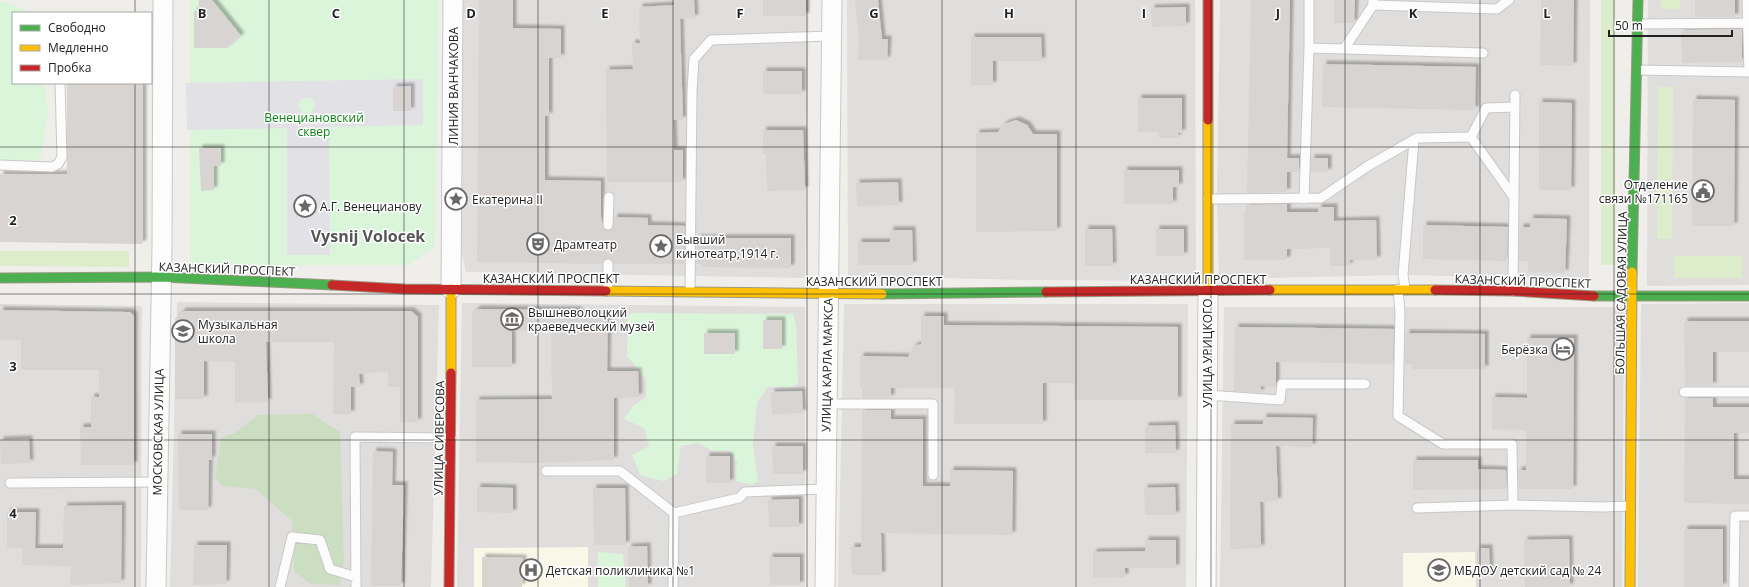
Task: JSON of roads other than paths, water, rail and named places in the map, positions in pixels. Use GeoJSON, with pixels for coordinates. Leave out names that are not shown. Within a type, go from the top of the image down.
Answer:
{"type":"FeatureCollection","features":[{"type":"Feature","properties":{"kind":"main road","name":"УЛИЦА УРИЦКОГО"},"geometry":{"type":"LineString","coordinates":[[1208,0],[1208,291]]}},
{"type":"Feature","properties":{"kind":"main road","name":"БОЛЬШАЯ САДОВАЯ УЛИЦА"},"geometry":{"type":"LineString","coordinates":[[1630,587],[1638,0]]}},
{"type":"Feature","properties":{"kind":"main road","name":"КАЗАНСКИЙ ПРОСПЕКТ"},"geometry":{"type":"LineString","coordinates":[[0,278],[162,277],[451,289],[828,294],[1401,289],[1513,291],[1633,297],[1749,296]]}},
{"type":"Feature","properties":{"kind":"main road","name":"УЛИЦА СИВЕРСОВА"},"geometry":{"type":"LineString","coordinates":[[448,587],[451,438],[451,289]]}},
{"type":"Feature","properties":{"kind":"street","name":"МОСКОВСКАЯ УЛИЦА"},"geometry":{"type":"LineString","coordinates":[[156,587],[156,482],[162,277],[157,19],[163,0]]}},
{"type":"Feature","properties":{"kind":"street","name":"ЛИНИЯ ВАНЧАКОВА"},"geometry":{"type":"LineString","coordinates":[[451,289],[453,0]]}},
{"type":"Feature","properties":{"kind":"street","name":"УЛИЦА КАРЛА МАРКСА"},"geometry":{"type":"LineString","coordinates":[[825,587],[832,0]]}},
{"type":"Feature","properties":{"kind":"street","name":"УЛИЦА УРИЦКОГО"},"geometry":{"type":"LineString","coordinates":[[1206,587],[1208,291]]}},
{"type":"Feature","properties":{"kind":"lane"},"geometry":{"type":"LineString","coordinates":[[1304,199],[1309,48],[1309,0]]}},
{"type":"Feature","properties":{"kind":"lane"},"geometry":{"type":"LineString","coordinates":[[1344,49],[1373,2],[1497,9],[1509,0]]}},
{"type":"Feature","properties":{"kind":"lane"},"geometry":{"type":"LineString","coordinates":[[1637,70],[1749,72],[1747,0]]}},
{"type":"Feature","properties":{"kind":"lane"},"geometry":{"type":"LineString","coordinates":[[1638,24],[1748,23]]}},
{"type":"Feature","properties":{"kind":"lane"},"geometry":{"type":"LineString","coordinates":[[690,291],[692,92],[694,59],[711,40],[831,36]]}},
{"type":"Feature","properties":{"kind":"lane"},"geometry":{"type":"LineString","coordinates":[[1309,48],[1483,53]]}},
{"type":"Feature","properties":{"kind":"lane"},"geometry":{"type":"LineString","coordinates":[[0,165],[52,167],[58,164],[62,157],[60,84]]}},
{"type":"Feature","properties":{"kind":"lane"},"geometry":{"type":"LineString","coordinates":[[1513,291],[1515,95]]}},
{"type":"Feature","properties":{"kind":"lane"},"geometry":{"type":"LineString","coordinates":[[1471,137],[1486,108],[1515,107]]}},
{"type":"Feature","properties":{"kind":"lane"},"geometry":{"type":"LineString","coordinates":[[1207,199],[1321,198],[1368,166],[1417,138],[1471,137]]}},
{"type":"Feature","properties":{"kind":"lane"},"geometry":{"type":"LineString","coordinates":[[1471,137],[1514,196]]}},
{"type":"Feature","properties":{"kind":"lane"},"geometry":{"type":"LineString","coordinates":[[1414,140],[1401,289],[1398,416],[1443,444],[1512,444],[1513,505]]}},
{"type":"Feature","properties":{"kind":"lane"},"geometry":{"type":"LineString","coordinates":[[608,197],[608,225]]}},
{"type":"Feature","properties":{"kind":"lane"},"geometry":{"type":"LineString","coordinates":[[608,264],[608,290]]}},
{"type":"Feature","properties":{"kind":"lane"},"geometry":{"type":"LineString","coordinates":[[1207,395],[1280,400],[1282,384],[1365,384]]}},
{"type":"Feature","properties":{"kind":"lane"},"geometry":{"type":"LineString","coordinates":[[1684,392],[1749,392]]}},
{"type":"Feature","properties":{"kind":"lane"},"geometry":{"type":"LineString","coordinates":[[827,404],[933,404],[933,475]]}},
{"type":"Feature","properties":{"kind":"lane"},"geometry":{"type":"LineString","coordinates":[[356,587],[355,437],[451,438]]}},
{"type":"Feature","properties":{"kind":"lane"},"geometry":{"type":"LineString","coordinates":[[546,471],[620,471],[674,513]]}},
{"type":"Feature","properties":{"kind":"lane"},"geometry":{"type":"LineString","coordinates":[[10,483],[156,482]]}},
{"type":"Feature","properties":{"kind":"lane"},"geometry":{"type":"LineString","coordinates":[[674,513],[739,498],[746,492],[825,489]]}},
{"type":"Feature","properties":{"kind":"lane"},"geometry":{"type":"LineString","coordinates":[[1417,508],[1513,505],[1603,508],[1630,506]]}},
{"type":"Feature","properties":{"kind":"lane"},"geometry":{"type":"LineString","coordinates":[[673,587],[674,513]]}},
{"type":"Feature","properties":{"kind":"lane"},"geometry":{"type":"LineString","coordinates":[[1734,587],[1735,516],[1749,516]]}},
{"type":"Feature","properties":{"kind":"lane"},"geometry":{"type":"LineString","coordinates":[[280,587],[292,537],[320,540],[330,569],[356,577]]}},
{"type":"Feature","properties":{"kind":"place","name":"Отделение связи №171165"},"geometry":{"type":"Point","coordinates":[1703,191]}},
{"type":"Feature","properties":{"kind":"place","name":"Екатерина II"},"geometry":{"type":"Point","coordinates":[456,199]}},
{"type":"Feature","properties":{"kind":"place","name":"А.Г. Венецианову"},"geometry":{"type":"Point","coordinates":[305,206]}},
{"type":"Feature","properties":{"kind":"place","name":"Драмтеатр"},"geometry":{"type":"Point","coordinates":[538,244]}},
{"type":"Feature","properties":{"kind":"place","name":"Бывший кинотеатр,1914 г."},"geometry":{"type":"Point","coordinates":[661,246]}},
{"type":"Feature","properties":{"kind":"place","name":"Вышневолоцкий краеведческий музей"},"geometry":{"type":"Point","coordinates":[512,319]}},
{"type":"Feature","properties":{"kind":"place","name":"Музыкальная школа"},"geometry":{"type":"Point","coordinates":[183,331]}},
{"type":"Feature","properties":{"kind":"place","name":"Берёзка"},"geometry":{"type":"Point","coordinates":[1563,349]}},
{"type":"Feature","properties":{"kind":"place","name":"Детская поликлиника №1"},"geometry":{"type":"Point","coordinates":[531,570]}},
{"type":"Feature","properties":{"kind":"place","name":"МБДОУ детский сад № 24"},"geometry":{"type":"Point","coordinates":[1439,570]}},
{"type":"Feature","properties":{"kind":"district","name":"Vysnij Volocek"},"geometry":{"type":"Point","coordinates":[368,236]}},
{"type":"Feature","properties":{"kind":"park label","name":"Венециановский сквер"},"geometry":{"type":"Point","coordinates":[314,124]}}]}
